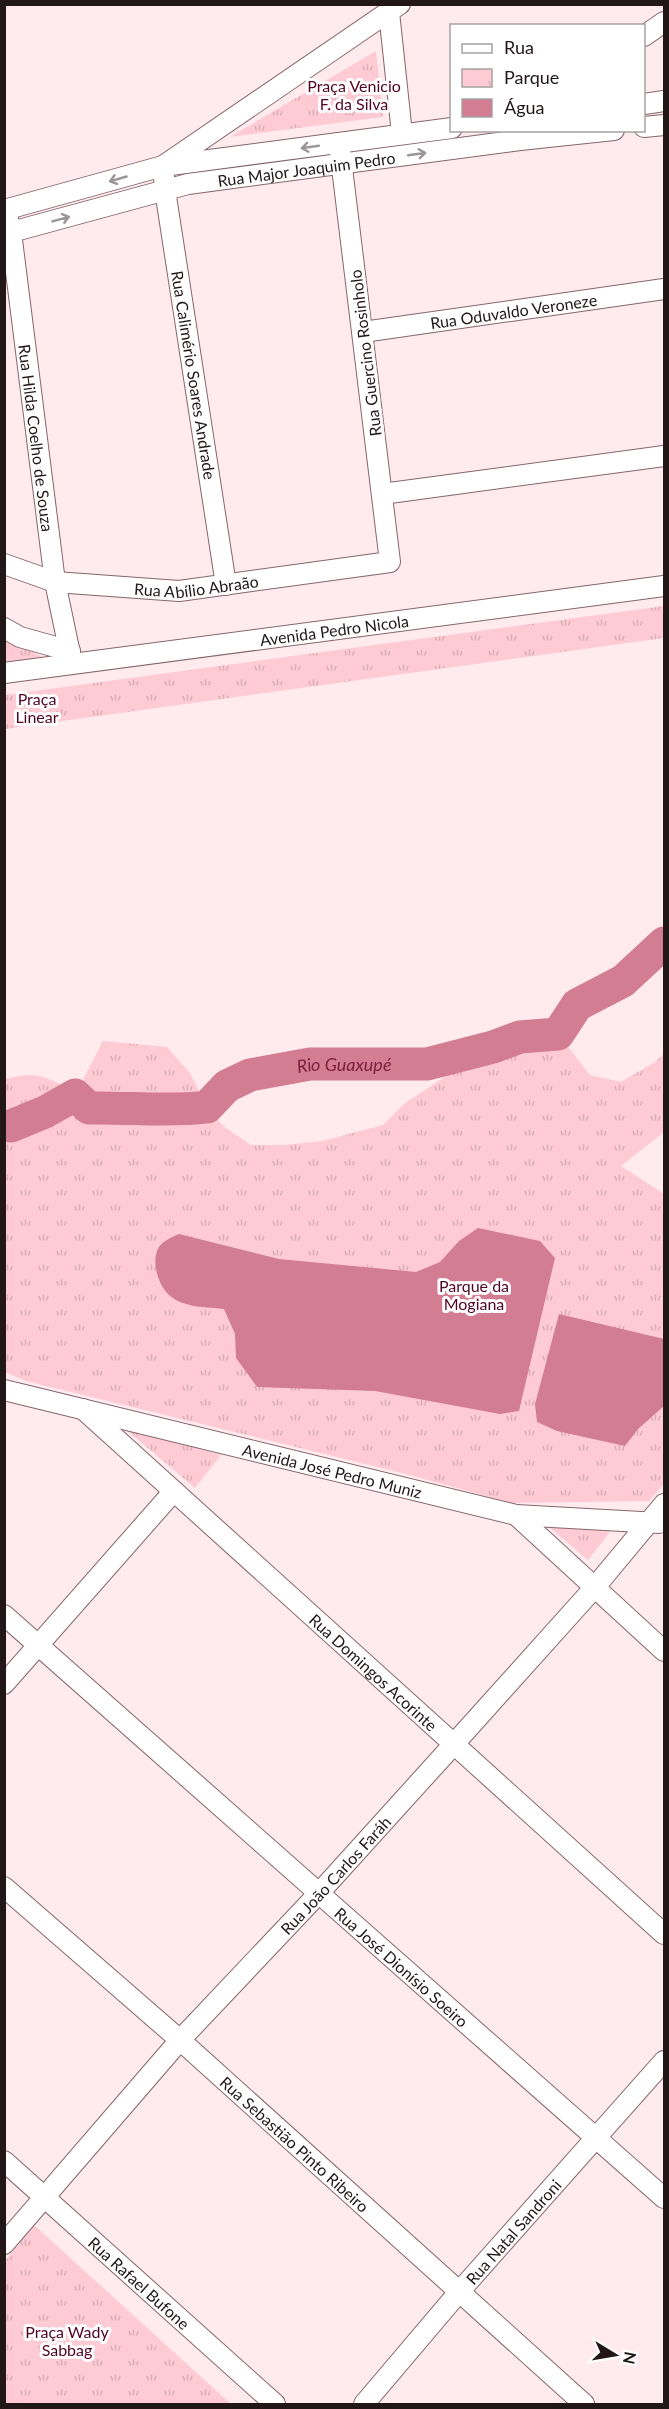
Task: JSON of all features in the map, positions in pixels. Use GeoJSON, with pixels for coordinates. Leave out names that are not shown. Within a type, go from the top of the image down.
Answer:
{"type":"FeatureCollection","features":[{"type":"Feature","properties":{"kind":"street"},"geometry":{"type":"LineString","coordinates":[[395,8],[402,134]]}},
{"type":"Feature","properties":{"kind":"street"},"geometry":{"type":"LineString","coordinates":[[163,166],[395,8]]}},
{"type":"Feature","properties":{"kind":"street"},"geometry":{"type":"LineString","coordinates":[[645,35],[664,22]]}},
{"type":"Feature","properties":{"kind":"street"},"geometry":{"type":"LineString","coordinates":[[645,104],[664,101]]}},
{"type":"Feature","properties":{"kind":"street"},"geometry":{"type":"LineString","coordinates":[[645,127],[664,124]]}},
{"type":"Feature","properties":{"kind":"street","name":"Rua Major Joaquim Pedro"},"geometry":{"type":"LineString","coordinates":[[5,210],[163,166],[450,128]]}},
{"type":"Feature","properties":{"kind":"street","name":"Rua Major Joaquim Pedro"},"geometry":{"type":"LineString","coordinates":[[8,233],[188,184],[342,164],[519,135],[584,132]]}},
{"type":"Feature","properties":{"kind":"street","name":"Rua Guercino Rosinholo"},"geometry":{"type":"LineString","coordinates":[[339,143],[390,562]]}},
{"type":"Feature","properties":{"kind":"street","name":"Rua Calimério Soares Andrade"},"geometry":{"type":"LineString","coordinates":[[163,166],[226,585]]}},
{"type":"Feature","properties":{"kind":"street","name":"Rua Hilda Coelho de Souza"},"geometry":{"type":"LineString","coordinates":[[5,210],[55,582],[71,657]]}},
{"type":"Feature","properties":{"kind":"street","name":"Rua Oduvaldo Veroneze"},"geometry":{"type":"LineString","coordinates":[[363,332],[664,289]]}},
{"type":"Feature","properties":{"kind":"street"},"geometry":{"type":"LineString","coordinates":[[382,494],[664,456]]}},
{"type":"Feature","properties":{"kind":"street","name":"Rua Abílio Abraão"},"geometry":{"type":"LineString","coordinates":[[4,564],[55,582],[179,591],[390,562]]}},
{"type":"Feature","properties":{"kind":"street","name":"Avenida Pedro Nicola"},"geometry":{"type":"LineString","coordinates":[[4,673],[71,657],[664,586]]}},
{"type":"Feature","properties":{"kind":"street"},"geometry":{"type":"LineString","coordinates":[[4,628],[20,637],[71,657]]}},
{"type":"Feature","properties":{"kind":"street","name":"Avenida José Pedro Muniz"},"geometry":{"type":"LineString","coordinates":[[4,1390],[516,1515],[657,1522]]}},
{"type":"Feature","properties":{"kind":"street","name":"Rua Domingos Acorinte"},"geometry":{"type":"LineString","coordinates":[[83,1409],[664,1934]]}},
{"type":"Feature","properties":{"kind":"street"},"geometry":{"type":"LineString","coordinates":[[4,1684],[174,1491]]}},
{"type":"Feature","properties":{"kind":"street","name":"Rua João Carlos Faráh"},"geometry":{"type":"LineString","coordinates":[[4,2244],[180,2040],[320,1892],[595,1587],[657,1522],[664,1504]]}},
{"type":"Feature","properties":{"kind":"street"},"geometry":{"type":"LineString","coordinates":[[516,1515],[664,1651]]}},
{"type":"Feature","properties":{"kind":"street","name":"Rua José Dionísio Soeiro"},"geometry":{"type":"LineString","coordinates":[[4,1615],[320,1892],[664,2199]]}},
{"type":"Feature","properties":{"kind":"street","name":"Rua Sebastião Pinto Ribeiro"},"geometry":{"type":"LineString","coordinates":[[4,1887],[180,2040],[585,2404]]}},
{"type":"Feature","properties":{"kind":"street","name":"Rua Natal Sandroni"},"geometry":{"type":"LineString","coordinates":[[364,2404],[459,2292],[664,2061]]}},
{"type":"Feature","properties":{"kind":"street","name":"Rua Rafael Bufone"},"geometry":{"type":"LineString","coordinates":[[4,2161],[275,2404]]}},
{"type":"Feature","properties":{"kind":"green space","name":"Praça Venicio F. da Silva"},"geometry":{"type":"Polygon","coordinates":[[[376,51],[383,117],[230,137],[376,51]]]}},
{"type":"Feature","properties":{"kind":"green space","name":"Praça Linear"},"geometry":{"type":"Polygon","coordinates":[[[664,606],[664,638],[5,729],[5,695],[664,606]]]}},
{"type":"Feature","properties":{"kind":"green space"},"geometry":{"type":"Polygon","coordinates":[[[5,636],[42,657],[5,663],[5,636]]]}},
{"type":"Feature","properties":{"kind":"green space","name":"Parque da Mogiana"},"geometry":{"type":"Polygon","coordinates":[[[558,1034],[590,1075],[621,1082],[664,1054],[664,1132],[621,1166],[664,1194],[664,1484],[649,1501],[511,1503],[410,1475],[26,1381],[5,1372],[5,1079],[25,1075],[42,1076],[75,1095],[103,1041],[167,1047],[190,1073],[207,1107],[223,1126],[251,1145],[285,1145],[322,1141],[383,1125],[405,1103],[454,1071],[537,1046],[558,1034]]]}},
{"type":"Feature","properties":{"kind":"green space"},"geometry":{"type":"Polygon","coordinates":[[[122,1426],[221,1455],[195,1488],[122,1426]]]}},
{"type":"Feature","properties":{"kind":"green space"},"geometry":{"type":"Polygon","coordinates":[[[549,1527],[613,1528],[588,1560],[549,1527]]]}},
{"type":"Feature","properties":{"kind":"green space","name":"Praça Wady Sabbag"},"geometry":{"type":"Polygon","coordinates":[[[34,2225],[231,2404],[5,2404],[5,2261],[34,2225]]]}},
{"type":"Feature","properties":{"kind":"water"},"geometry":{"type":"Polygon","coordinates":[[[478,1228],[540,1241],[555,1258],[519,1411],[500,1414],[375,1391],[257,1387],[236,1358],[235,1334],[224,1309],[195,1306],[169,1295],[157,1275],[155,1263],[160,1245],[179,1234],[279,1259],[416,1272],[440,1262],[459,1241],[478,1228]]]}},
{"type":"Feature","properties":{"kind":"water"},"geometry":{"type":"Polygon","coordinates":[[[559,1314],[664,1339],[664,1406],[638,1429],[625,1446],[557,1431],[537,1422],[535,1404],[559,1314]]]}},
{"type":"Feature","properties":{"kind":"waterway","name":"Rio Guaxupé"},"geometry":{"type":"LineString","coordinates":[[11,1126],[45,1112],[75,1095],[89,1108],[207,1107],[227,1086],[250,1075],[310,1064],[427,1064],[493,1047],[520,1037],[558,1034],[577,1005],[623,981],[664,943]]}}]}
